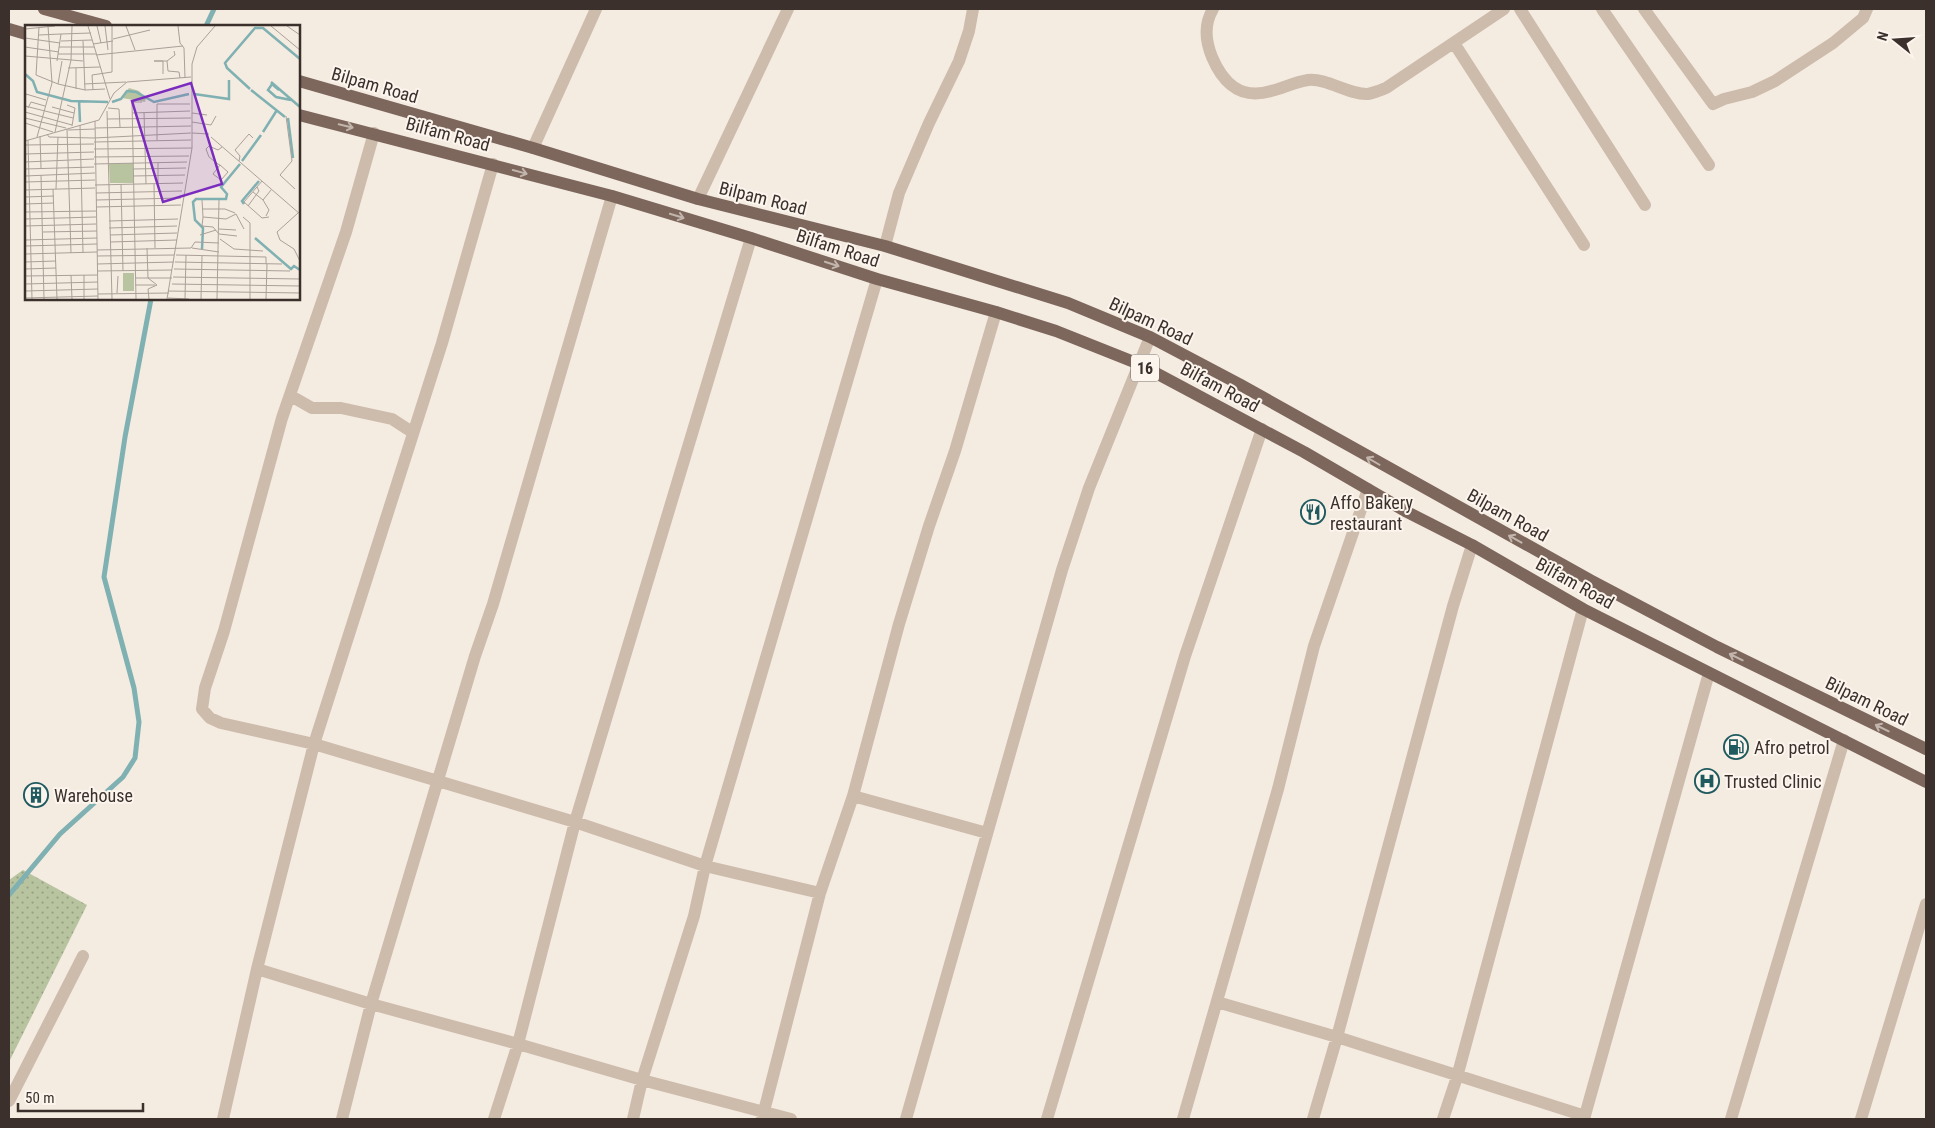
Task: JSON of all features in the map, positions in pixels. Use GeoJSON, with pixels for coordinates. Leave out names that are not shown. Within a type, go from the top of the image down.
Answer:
{"type":"FeatureCollection","features":[{"type":"Feature","properties":{"kind":"main road"},"geometry":{"type":"LineString","coordinates":[[44,9],[102,25]]}},
{"type":"Feature","properties":{"kind":"main road"},"geometry":{"type":"LineString","coordinates":[[9,29],[25,34]]}},
{"type":"Feature","properties":{"kind":"main road","name":"Bilpam Road"},"geometry":{"type":"LineString","coordinates":[[300,81],[532,148],[698,200],[884,246],[1068,303],[1150,337],[1239,384],[1590,580],[1717,647],[1926,749]]}},
{"type":"Feature","properties":{"kind":"main road","name":"Bilfam Road"},"geometry":{"type":"LineString","coordinates":[[300,114],[612,196],[877,279],[996,312],[1056,331],[1139,364],[1262,429],[1472,545],[1583,609],[1926,782]]}},
{"type":"Feature","properties":{"kind":"street"},"geometry":{"type":"LineString","coordinates":[[532,148],[596,9]]}},
{"type":"Feature","properties":{"kind":"street"},"geometry":{"type":"LineString","coordinates":[[698,200],[788,9]]}},
{"type":"Feature","properties":{"kind":"street"},"geometry":{"type":"LineString","coordinates":[[884,246],[899,193],[959,61],[969,31],[973,9]]}},
{"type":"Feature","properties":{"kind":"street"},"geometry":{"type":"LineString","coordinates":[[1212,9],[1207,19],[1206,30],[1211,54],[1220,74],[1231,87],[1250,93],[1268,92],[1309,80],[1367,94],[1386,88],[1504,9]]}},
{"type":"Feature","properties":{"kind":"street"},"geometry":{"type":"LineString","coordinates":[[1520,9],[1646,205]]}},
{"type":"Feature","properties":{"kind":"street"},"geometry":{"type":"LineString","coordinates":[[1602,9],[1709,164]]}},
{"type":"Feature","properties":{"kind":"street"},"geometry":{"type":"LineString","coordinates":[[1644,9],[1713,104],[1724,99],[1752,92],[1775,80],[1833,43],[1863,18],[1867,9]]}},
{"type":"Feature","properties":{"kind":"street"},"geometry":{"type":"LineString","coordinates":[[1454,43],[1584,245]]}},
{"type":"Feature","properties":{"kind":"street"},"geometry":{"type":"LineString","coordinates":[[374,133],[346,232],[282,418],[224,631],[205,688],[202,709],[210,718],[221,723],[314,744],[575,822],[705,866],[820,893]]}},
{"type":"Feature","properties":{"kind":"street"},"geometry":{"type":"LineString","coordinates":[[224,1119],[257,969],[314,744],[453,304],[493,164]]}},
{"type":"Feature","properties":{"kind":"street"},"geometry":{"type":"LineString","coordinates":[[342,1119],[370,1004],[439,781],[475,656],[493,604],[612,196]]}},
{"type":"Feature","properties":{"kind":"street"},"geometry":{"type":"LineString","coordinates":[[494,1119],[518,1044],[575,822],[751,238]]}},
{"type":"Feature","properties":{"kind":"street"},"geometry":{"type":"LineString","coordinates":[[632,1119],[642,1080],[694,916],[705,866],[877,279]]}},
{"type":"Feature","properties":{"kind":"street"},"geometry":{"type":"LineString","coordinates":[[763,1115],[820,893],[853,796],[899,624],[929,526],[955,451],[996,312]]}},
{"type":"Feature","properties":{"kind":"street"},"geometry":{"type":"LineString","coordinates":[[906,1119],[1062,570],[1089,488],[1150,337]]}},
{"type":"Feature","properties":{"kind":"street"},"geometry":{"type":"LineString","coordinates":[[291,396],[312,408],[341,408],[392,419],[412,432]]}},
{"type":"Feature","properties":{"kind":"street"},"geometry":{"type":"LineString","coordinates":[[1047,1119],[1185,656],[1262,429]]}},
{"type":"Feature","properties":{"kind":"street"},"geometry":{"type":"LineString","coordinates":[[1184,1119],[1278,789],[1314,646],[1368,489]]}},
{"type":"Feature","properties":{"kind":"street"},"geometry":{"type":"LineString","coordinates":[[1312,1119],[1337,1037],[1453,606],[1472,545]]}},
{"type":"Feature","properties":{"kind":"street"},"geometry":{"type":"LineString","coordinates":[[1443,1119],[1457,1077],[1583,609]]}},
{"type":"Feature","properties":{"kind":"street"},"geometry":{"type":"LineString","coordinates":[[1217,1002],[1337,1037],[1584,1118],[1709,673]]}},
{"type":"Feature","properties":{"kind":"street"},"geometry":{"type":"LineString","coordinates":[[1731,1119],[1844,740]]}},
{"type":"Feature","properties":{"kind":"street"},"geometry":{"type":"LineString","coordinates":[[853,796],[987,833]]}},
{"type":"Feature","properties":{"kind":"street"},"geometry":{"type":"LineString","coordinates":[[1861,1119],[1926,904]]}},
{"type":"Feature","properties":{"kind":"street"},"geometry":{"type":"LineString","coordinates":[[9,1100],[83,956]]}},
{"type":"Feature","properties":{"kind":"street"},"geometry":{"type":"LineString","coordinates":[[257,969],[370,1004],[518,1044],[763,1115],[791,1119]]}},
{"type":"Feature","properties":{"kind":"green space"},"geometry":{"type":"Polygon","coordinates":[[[23,870],[87,905],[9,1062],[9,880],[23,870]]]}},
{"type":"Feature","properties":{"kind":"waterway"},"geometry":{"type":"LineString","coordinates":[[206,25],[214,9]]}},
{"type":"Feature","properties":{"kind":"waterway"},"geometry":{"type":"LineString","coordinates":[[9,895],[60,834],[123,777],[135,758],[139,722],[134,688],[104,577],[125,437],[151,300]]}},
{"type":"Feature","properties":{"kind":"place","name":"Affo Bakery restaurant"},"geometry":{"type":"Point","coordinates":[1313,512]}},
{"type":"Feature","properties":{"kind":"place","name":"Afro petrol"},"geometry":{"type":"Point","coordinates":[1736,747]}},
{"type":"Feature","properties":{"kind":"place","name":"Trusted Clinic"},"geometry":{"type":"Point","coordinates":[1707,781]}},
{"type":"Feature","properties":{"kind":"place","name":"Warehouse"},"geometry":{"type":"Point","coordinates":[36,795]}}]}
